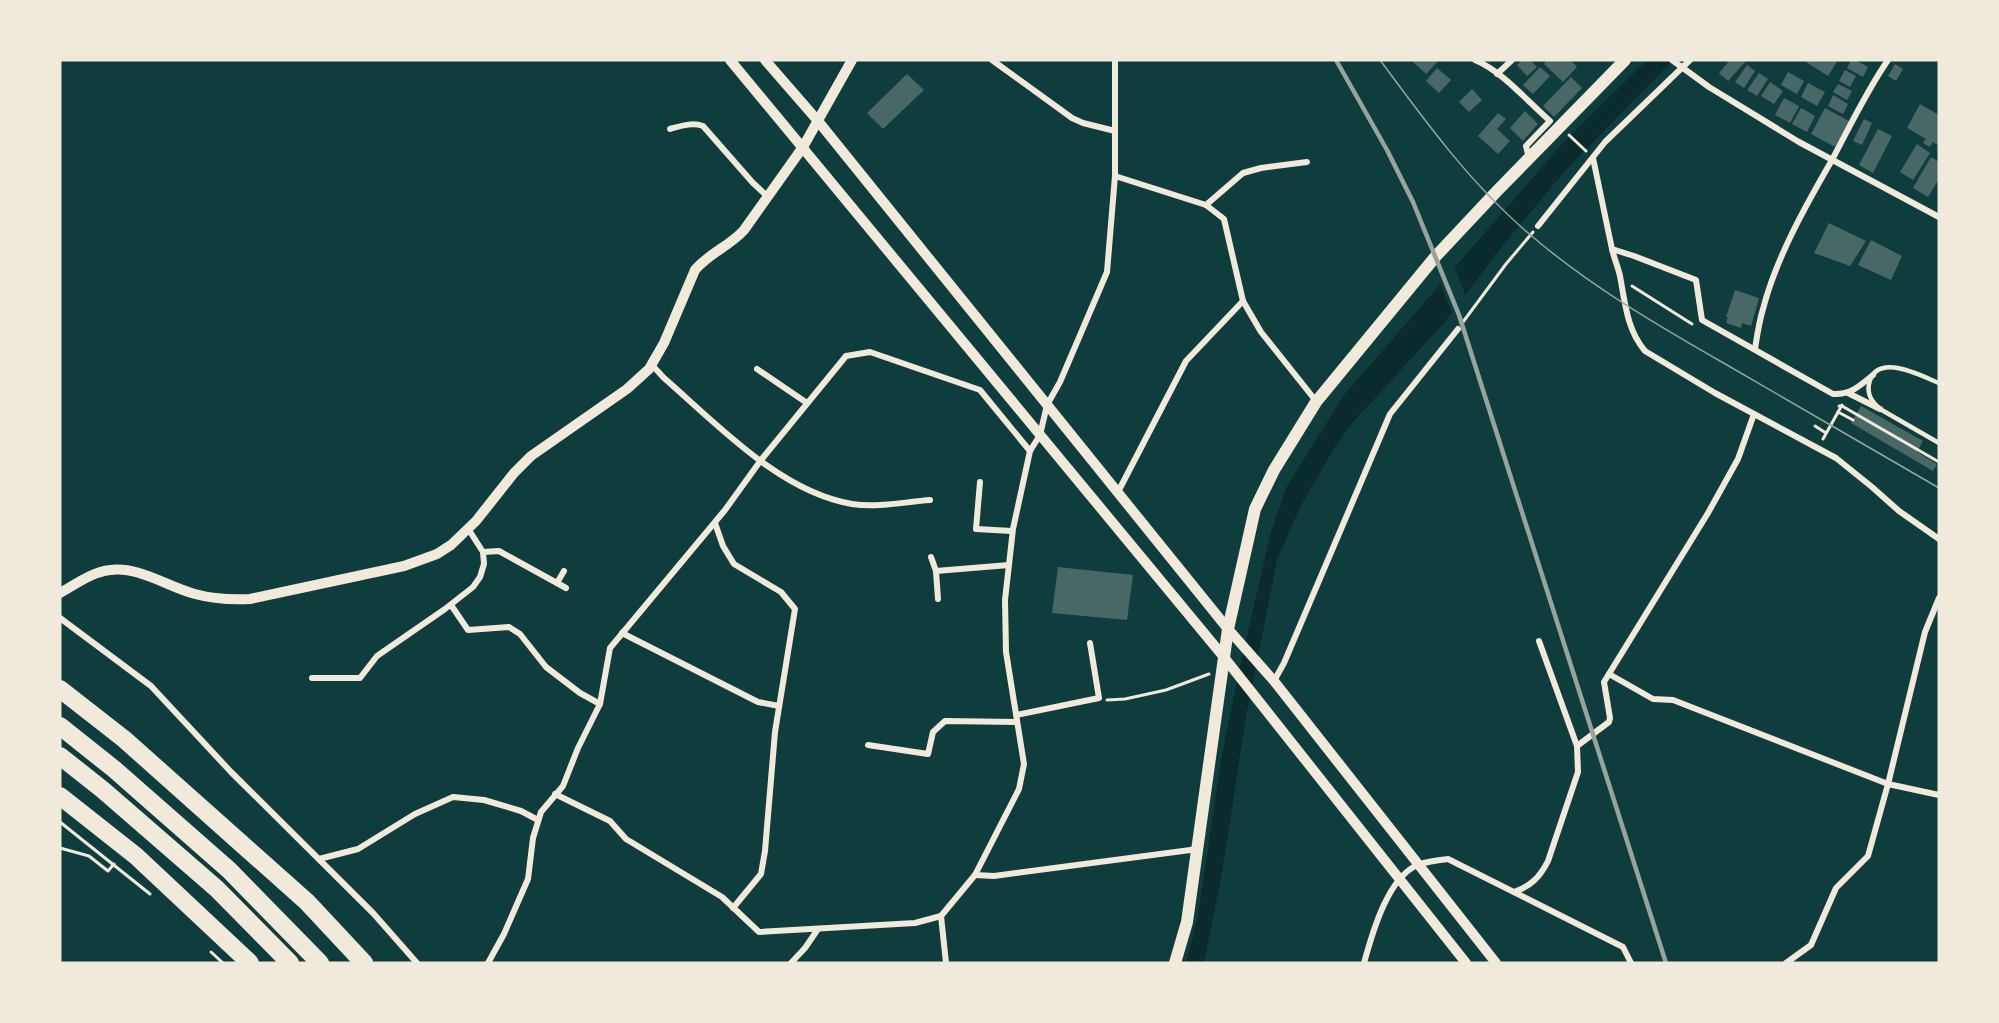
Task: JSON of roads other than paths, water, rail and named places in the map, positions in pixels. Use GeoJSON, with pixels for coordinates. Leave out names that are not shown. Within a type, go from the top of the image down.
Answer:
{"type":"FeatureCollection","features":[{"type":"Feature","properties":{"kind":"highway"},"geometry":{"type":"LineString","coordinates":[[60,689],[124,739],[307,902],[364,963]]}},
{"type":"Feature","properties":{"kind":"highway"},"geometry":{"type":"LineString","coordinates":[[60,726],[114,769],[229,870],[320,963]]}},
{"type":"Feature","properties":{"kind":"highway"},"geometry":{"type":"LineString","coordinates":[[60,756],[103,790],[217,889],[290,963]]}},
{"type":"Feature","properties":{"kind":"highway"},"geometry":{"type":"LineString","coordinates":[[60,796],[136,856],[250,963]]}},
{"type":"Feature","properties":{"kind":"main road"},"geometry":{"type":"LineString","coordinates":[[1175,963],[1187,922],[1228,629],[1256,509],[1274,470],[1316,402],[1436,256],[1625,60]]}},
{"type":"Feature","properties":{"kind":"street"},"geometry":{"type":"LineString","coordinates":[[730,60],[1224,656],[1466,963]]}},
{"type":"Feature","properties":{"kind":"street"},"geometry":{"type":"LineString","coordinates":[[765,60],[818,121],[1228,629],[1273,679],[1496,963]]}},
{"type":"Feature","properties":{"kind":"street"},"geometry":{"type":"LineString","coordinates":[[60,593],[99,572],[112,569],[139,574],[178,589],[214,598],[232,600],[259,598],[421,561],[451,545],[469,530],[514,473],[531,456],[627,389],[652,364],[664,343],[695,270],[710,255],[741,233],[803,147],[852,60]]}},
{"type":"Feature","properties":{"kind":"street"},"geometry":{"type":"LineString","coordinates":[[992,60],[1072,118],[1115,131]]}},
{"type":"Feature","properties":{"kind":"street"},"geometry":{"type":"LineString","coordinates":[[555,794],[610,821],[626,839],[722,897],[759,932],[915,923],[941,916],[975,874],[1019,789],[1023,764],[1006,652],[1005,600],[1012,531],[1030,451],[1040,435],[1047,405],[1060,382],[1107,273],[1115,176],[1115,60]]}},
{"type":"Feature","properties":{"kind":"street"},"geometry":{"type":"LineString","coordinates":[[1475,60],[1497,74],[1550,121],[1526,146],[1529,158]]}},
{"type":"Feature","properties":{"kind":"street"},"geometry":{"type":"LineString","coordinates":[[1497,74],[1512,60]]}},
{"type":"Feature","properties":{"kind":"street"},"geometry":{"type":"LineString","coordinates":[[1538,226],[1591,156],[1677,64],[1690,60]]}},
{"type":"Feature","properties":{"kind":"street"},"geometry":{"type":"LineString","coordinates":[[1755,350],[1762,309],[1804,207],[1870,86],[1888,60]]}},
{"type":"Feature","properties":{"kind":"street"},"geometry":{"type":"LineString","coordinates":[[1677,64],[1709,87],[1799,142],[1939,217]]}},
{"type":"Feature","properties":{"kind":"street"},"geometry":{"type":"LineString","coordinates":[[670,129],[689,124],[704,126],[756,187],[767,196]]}},
{"type":"Feature","properties":{"kind":"street"},"geometry":{"type":"LineString","coordinates":[[1591,156],[1620,275],[1628,320],[1637,341],[1655,358],[1836,458],[1899,511],[1939,539]]}},
{"type":"Feature","properties":{"kind":"street"},"geometry":{"type":"LineString","coordinates":[[1206,205],[1243,173],[1261,168],[1307,162]]}},
{"type":"Feature","properties":{"kind":"street"},"geometry":{"type":"LineString","coordinates":[[1115,176],[1206,205],[1224,219],[1243,301],[1262,332],[1316,402]]}},
{"type":"Feature","properties":{"kind":"street"},"geometry":{"type":"LineString","coordinates":[[1612,249],[1696,280],[1702,320],[1833,394],[1852,393],[1880,409]]}},
{"type":"Feature","properties":{"kind":"street"},"geometry":{"type":"LineString","coordinates":[[1118,492],[1186,361],[1243,301]]}},
{"type":"Feature","properties":{"kind":"street"},"geometry":{"type":"LineString","coordinates":[[1273,679],[1284,663],[1390,414],[1458,328]]}},
{"type":"Feature","properties":{"kind":"street"},"geometry":{"type":"LineString","coordinates":[[488,963],[504,934],[528,879],[533,838],[541,812],[563,786],[578,748],[600,704],[610,648],[715,523],[761,460],[846,356],[870,352],[980,390],[1030,451]]}},
{"type":"Feature","properties":{"kind":"street"},"geometry":{"type":"LineString","coordinates":[[652,364],[664,378],[761,460],[779,474],[814,494],[852,504],[878,505],[930,500]]}},
{"type":"Feature","properties":{"kind":"street"},"geometry":{"type":"LineString","coordinates":[[757,369],[807,403]]}},
{"type":"Feature","properties":{"kind":"street"},"geometry":{"type":"LineString","coordinates":[[1846,393],[1855,390],[1873,375]]}},
{"type":"Feature","properties":{"kind":"street"},"geometry":{"type":"LineString","coordinates":[[1577,746],[1609,722],[1604,682],[1708,513],[1738,459],[1754,414]]}},
{"type":"Feature","properties":{"kind":"street"},"geometry":{"type":"LineString","coordinates":[[980,482],[976,529],[1012,531]]}},
{"type":"Feature","properties":{"kind":"street"},"geometry":{"type":"LineString","coordinates":[[715,523],[723,546],[734,564],[782,592],[795,609],[775,732],[761,874],[733,908]]}},
{"type":"Feature","properties":{"kind":"street"},"geometry":{"type":"LineString","coordinates":[[312,678],[360,678],[377,656],[451,605],[472,587],[480,577],[484,564],[483,552],[469,530]]}},
{"type":"Feature","properties":{"kind":"street"},"geometry":{"type":"LineString","coordinates":[[483,552],[499,551],[566,588]]}},
{"type":"Feature","properties":{"kind":"street"},"geometry":{"type":"LineString","coordinates":[[931,557],[936,571],[938,598]]}},
{"type":"Feature","properties":{"kind":"street"},"geometry":{"type":"LineString","coordinates":[[936,571],[1009,565]]}},
{"type":"Feature","properties":{"kind":"street"},"geometry":{"type":"LineString","coordinates":[[557,583],[564,571]]}},
{"type":"Feature","properties":{"kind":"street"},"geometry":{"type":"LineString","coordinates":[[1786,963],[1811,945],[1836,888],[1868,856],[1925,632],[1939,598]]}},
{"type":"Feature","properties":{"kind":"street"},"geometry":{"type":"LineString","coordinates":[[451,605],[468,630],[509,627],[520,634],[546,667],[580,693],[600,704]]}},
{"type":"Feature","properties":{"kind":"street"},"geometry":{"type":"LineString","coordinates":[[60,618],[151,686],[231,772],[373,913],[417,963]]}},
{"type":"Feature","properties":{"kind":"street"},"geometry":{"type":"LineString","coordinates":[[622,633],[758,702],[779,706]]}},
{"type":"Feature","properties":{"kind":"street"},"geometry":{"type":"LineString","coordinates":[[1514,892],[1532,883],[1542,873],[1578,772],[1577,746],[1539,641]]}},
{"type":"Feature","properties":{"kind":"street"},"geometry":{"type":"LineString","coordinates":[[867,745],[928,754],[933,732],[945,722],[1016,719],[1100,698],[1090,643]]}},
{"type":"Feature","properties":{"kind":"street"},"geometry":{"type":"LineString","coordinates":[[1609,674],[1653,699],[1673,700],[1888,784],[1939,795]]}},
{"type":"Feature","properties":{"kind":"street"},"geometry":{"type":"LineString","coordinates":[[319,860],[358,849],[415,814],[453,797],[484,800],[521,811],[538,820]]}},
{"type":"Feature","properties":{"kind":"street"},"geometry":{"type":"LineString","coordinates":[[975,874],[994,876],[1198,849]]}},
{"type":"Feature","properties":{"kind":"street"},"geometry":{"type":"LineString","coordinates":[[1364,963],[1373,931],[1398,879],[1419,864],[1448,859],[1623,947],[1631,963]]}},
{"type":"Feature","properties":{"kind":"street"},"geometry":{"type":"LineString","coordinates":[[941,916],[946,963]]}},
{"type":"Feature","properties":{"kind":"street"},"geometry":{"type":"LineString","coordinates":[[791,963],[818,929]]}},
{"type":"Feature","properties":{"kind":"lane"},"geometry":{"type":"LineString","coordinates":[[1939,383],[1890,366],[1873,375],[1869,384],[1872,402],[1880,409],[1939,443]]}},
{"type":"Feature","properties":{"kind":"water"},"geometry":{"type":"Polygon","coordinates":[[[1647,60],[1673,60],[1564,172],[1500,249],[1444,323],[1353,422],[1333,450],[1300,507],[1277,560],[1245,723],[1223,867],[1204,963],[1186,963],[1198,916],[1222,754],[1241,662],[1271,532],[1287,486],[1344,395],[1561,145],[1647,60]]]}},
{"type":"Feature","properties":{"kind":"tram line"},"geometry":{"type":"LineString","coordinates":[[1380,60],[1431,128],[1486,193],[1527,232],[1574,270],[1649,319],[1939,488]]}},
{"type":"Feature","properties":{"kind":"railway"},"geometry":{"type":"LineString","coordinates":[[1336,60],[1387,150],[1413,202],[1459,315],[1666,963]]}}]}
